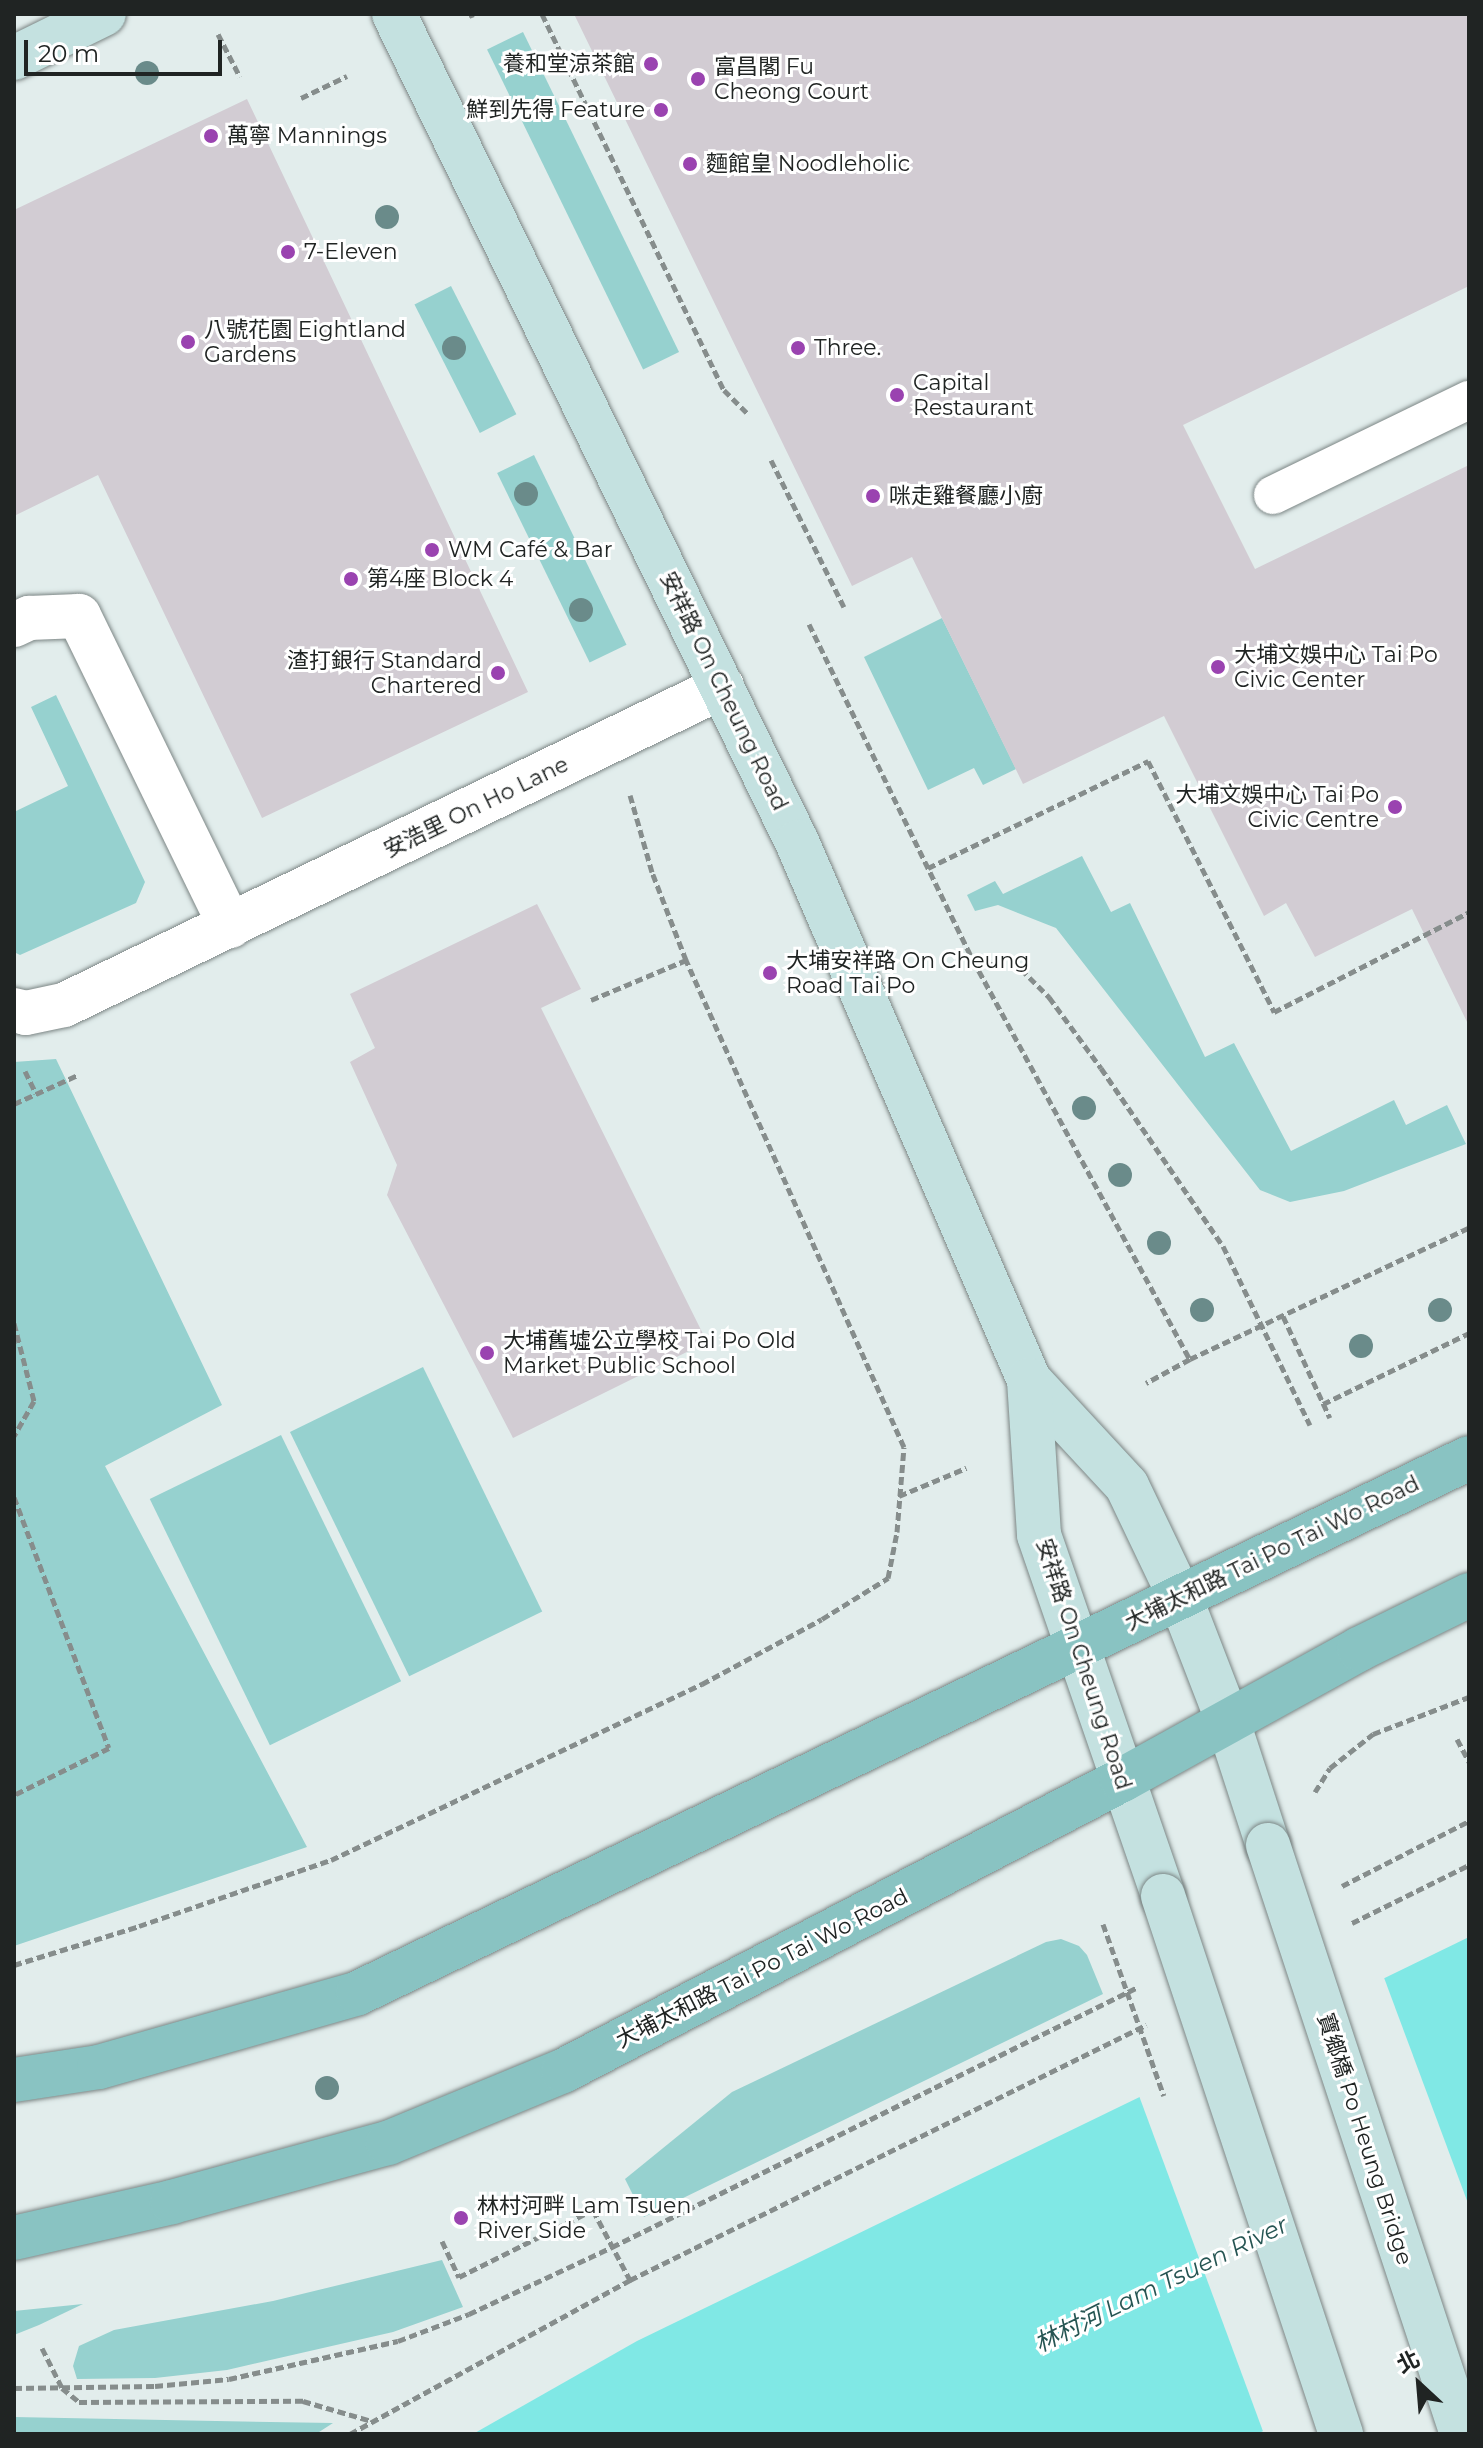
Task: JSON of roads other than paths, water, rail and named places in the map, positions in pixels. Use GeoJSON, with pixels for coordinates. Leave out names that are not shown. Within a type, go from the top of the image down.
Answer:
{"type":"FeatureCollection","features":[{"type":"Feature","properties":{"kind":"main road","name":"大埔太和路 Tai Po Tai Wo Road"},"geometry":{"type":"LineString","coordinates":[[14,2080],[99,2067],[358,1993],[1469,1458]]}},
{"type":"Feature","properties":{"kind":"main road","name":"大埔太和路 Tai Po Tai Wo Road"},"geometry":{"type":"LineString","coordinates":[[14,2238],[172,2202],[388,2143],[563,2071],[1122,1780],[1227,1719],[1469,1595]]}},
{"type":"Feature","properties":{"kind":"street"},"geometry":{"type":"LineString","coordinates":[[14,58],[104,14]]}},
{"type":"Feature","properties":{"kind":"street","name":"安祥路 On Cheung Road"},"geometry":{"type":"LineString","coordinates":[[394,14],[797,842],[1029,1380],[1127,1486],[1180,1597],[1227,1719],[1268,1845]]}},
{"type":"Feature","properties":{"kind":"street"},"geometry":{"type":"LineString","coordinates":[[14,625],[29,618],[79,616],[230,926]]}},
{"type":"Feature","properties":{"kind":"street","name":"安浩里 On Ho Lane"},"geometry":{"type":"LineString","coordinates":[[14,1010],[26,1013],[64,1005],[722,687]]}},
{"type":"Feature","properties":{"kind":"street","name":"安祥路 On Cheung Road"},"geometry":{"type":"LineString","coordinates":[[1029,1380],[1039,1535],[1163,1896],[1341,2434]]}},
{"type":"Feature","properties":{"kind":"street","name":"寶鄉橋 Po Heung Bridge"},"geometry":{"type":"LineString","coordinates":[[1268,1845],[1462,2434]]}},
{"type":"Feature","properties":{"kind":"lane"},"geometry":{"type":"LineString","coordinates":[[1273,495],[1469,400]]}},
{"type":"Feature","properties":{"kind":"water","name":"林村河 Lam Tsuen River"},"geometry":{"type":"Polygon","coordinates":[[[1469,1937],[1469,2333],[1257,2434],[473,2434],[637,2341],[1469,1937]]]}},
{"type":"Feature","properties":{"kind":"place","name":"養和堂涼茶館"},"geometry":{"type":"Point","coordinates":[651,64]}},
{"type":"Feature","properties":{"kind":"place","name":"富昌閣 Fu Cheong Court"},"geometry":{"type":"Point","coordinates":[698,79]}},
{"type":"Feature","properties":{"kind":"place","name":"鮮到先得 Feature"},"geometry":{"type":"Point","coordinates":[661,110]}},
{"type":"Feature","properties":{"kind":"place","name":"萬寧 Mannings"},"geometry":{"type":"Point","coordinates":[211,136]}},
{"type":"Feature","properties":{"kind":"place","name":"麵館皇 Noodleholic"},"geometry":{"type":"Point","coordinates":[690,164]}},
{"type":"Feature","properties":{"kind":"place","name":"7-Eleven"},"geometry":{"type":"Point","coordinates":[288,252]}},
{"type":"Feature","properties":{"kind":"place","name":"八號花園 Eightland Gardens"},"geometry":{"type":"Point","coordinates":[188,342]}},
{"type":"Feature","properties":{"kind":"place","name":"Three."},"geometry":{"type":"Point","coordinates":[798,348]}},
{"type":"Feature","properties":{"kind":"place","name":"Capital Restaurant"},"geometry":{"type":"Point","coordinates":[897,395]}},
{"type":"Feature","properties":{"kind":"place","name":"咪走雞餐廳小廚"},"geometry":{"type":"Point","coordinates":[873,496]}},
{"type":"Feature","properties":{"kind":"place","name":"WM Café & Bar"},"geometry":{"type":"Point","coordinates":[432,550]}},
{"type":"Feature","properties":{"kind":"place","name":"第4座 Block 4"},"geometry":{"type":"Point","coordinates":[351,579]}},
{"type":"Feature","properties":{"kind":"place","name":"大埔文娛中心 Tai Po Civic Center"},"geometry":{"type":"Point","coordinates":[1218,667]}},
{"type":"Feature","properties":{"kind":"place","name":"渣打銀行 Standard Chartered"},"geometry":{"type":"Point","coordinates":[498,673]}},
{"type":"Feature","properties":{"kind":"place","name":"大埔文娛中心 Tai Po Civic Centre"},"geometry":{"type":"Point","coordinates":[1395,807]}},
{"type":"Feature","properties":{"kind":"place","name":"大埔安祥路 On Cheung Road Tai Po"},"geometry":{"type":"Point","coordinates":[770,973]}},
{"type":"Feature","properties":{"kind":"place","name":"大埔舊墟公立學校 Tai Po Old Market Public School"},"geometry":{"type":"Point","coordinates":[487,1353]}},
{"type":"Feature","properties":{"kind":"place","name":"林村河畔 Lam Tsuen River Side"},"geometry":{"type":"Point","coordinates":[461,2218]}}]}
